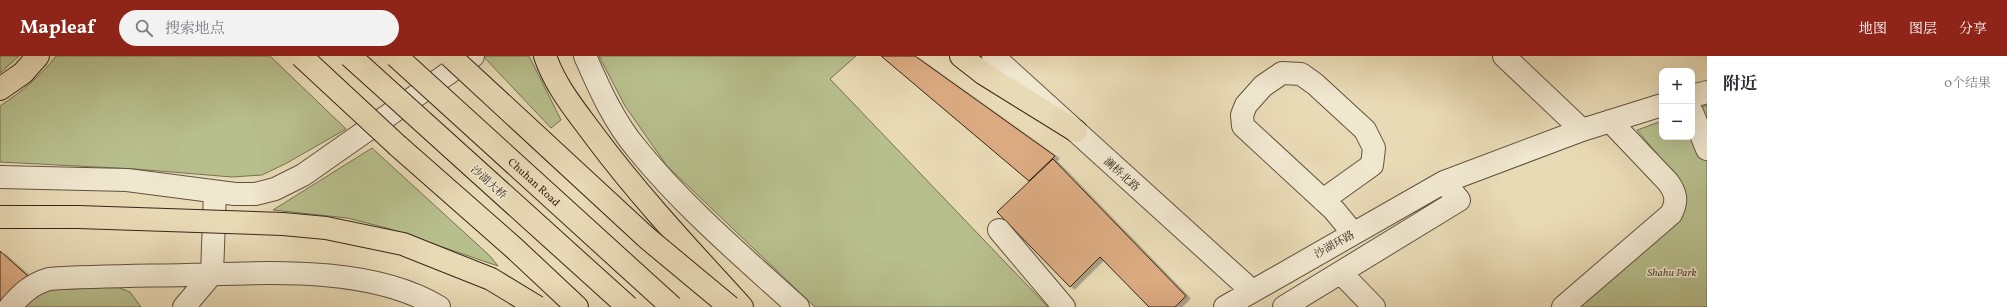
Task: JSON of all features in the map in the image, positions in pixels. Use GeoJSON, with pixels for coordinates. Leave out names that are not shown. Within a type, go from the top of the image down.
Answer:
{"type":"FeatureCollection","features":[{"type":"Feature","properties":{"kind":"main road"},"geometry":{"type":"LineString","coordinates":[[0,89],[23,73],[38,56]]}},
{"type":"Feature","properties":{"kind":"main road"},"geometry":{"type":"LineString","coordinates":[[301,56],[398,146],[514,248],[576,307]]}},
{"type":"Feature","properties":{"kind":"main road","name":"沙湖大桥"},"geometry":{"type":"LineString","coordinates":[[350,56],[628,307]]}},
{"type":"Feature","properties":{"kind":"main road","name":"Chuhan Road"},"geometry":{"type":"LineString","coordinates":[[396,56],[672,307]]}},
{"type":"Feature","properties":{"kind":"main road"},"geometry":{"type":"LineString","coordinates":[[450,56],[647,238],[730,307]]}},
{"type":"Feature","properties":{"kind":"main road"},"geometry":{"type":"LineString","coordinates":[[545,56],[551,73],[566,98],[613,160],[646,201],[742,307]]}},
{"type":"Feature","properties":{"kind":"main road"},"geometry":{"type":"LineString","coordinates":[[962,56],[984,74],[1076,131]]}},
{"type":"Feature","properties":{"kind":"main road"},"geometry":{"type":"LineString","coordinates":[[0,217],[78,217],[283,224],[326,228],[403,244],[491,279],[537,307]]}},
{"type":"Feature","properties":{"kind":"street"},"geometry":{"type":"LineString","coordinates":[[0,177],[126,180],[215,192],[254,194],[275,189],[303,175],[473,56]]}},
{"type":"Feature","properties":{"kind":"street"},"geometry":{"type":"LineString","coordinates":[[585,56],[602,93],[636,148],[710,228],[798,307]]}},
{"type":"Feature","properties":{"kind":"street","name":"澜桥北路"},"geometry":{"type":"LineString","coordinates":[[993,56],[1252,290]]}},
{"type":"Feature","properties":{"kind":"street"},"geometry":{"type":"LineString","coordinates":[[1504,56],[1582,130]]}},
{"type":"Feature","properties":{"kind":"street"},"geometry":{"type":"LineString","coordinates":[[1328,196],[1372,165],[1374,155],[1372,142],[1365,130],[1315,84],[1301,74],[1282,73],[1264,86],[1246,104],[1242,115],[1243,126],[1328,196],[1356,231]]}},
{"type":"Feature","properties":{"kind":"street"},"geometry":{"type":"LineString","coordinates":[[1695,95],[1707,92]]}},
{"type":"Feature","properties":{"kind":"street","name":"沙湖环路"},"geometry":{"type":"LineString","coordinates":[[1226,307],[1252,290],[1444,182],[1582,130],[1659,106]]}},
{"type":"Feature","properties":{"kind":"street"},"geometry":{"type":"LineString","coordinates":[[1695,119],[1707,149]]}},
{"type":"Feature","properties":{"kind":"street"},"geometry":{"type":"LineString","coordinates":[[1563,307],[1671,214],[1676,203],[1675,193],[1668,182],[1610,121]]}},
{"type":"Feature","properties":{"kind":"street"},"geometry":{"type":"LineString","coordinates":[[1284,307],[1458,200],[1444,182]]}},
{"type":"Feature","properties":{"kind":"street"},"geometry":{"type":"LineString","coordinates":[[184,307],[212,274],[215,192]]}},
{"type":"Feature","properties":{"kind":"street"},"geometry":{"type":"LineString","coordinates":[[999,230],[1064,307]]}},
{"type":"Feature","properties":{"kind":"street"},"geometry":{"type":"LineString","coordinates":[[10,307],[26,289],[38,282],[49,279],[292,273],[333,276],[395,288],[439,307]]}},
{"type":"Feature","properties":{"kind":"street"},"geometry":{"type":"LineString","coordinates":[[1341,273],[1374,307]]}},
{"type":"Feature","properties":{"kind":"green space"},"geometry":{"type":"Polygon","coordinates":[[[0,56],[19,56],[0,73],[0,56]]]}},
{"type":"Feature","properties":{"kind":"green space"},"geometry":{"type":"Polygon","coordinates":[[[56,56],[270,56],[346,129],[287,163],[262,175],[232,177],[135,169],[0,162],[0,106],[30,83],[56,56]]]}},
{"type":"Feature","properties":{"kind":"green space"},"geometry":{"type":"Polygon","coordinates":[[[483,56],[529,56],[561,120],[551,128],[483,56]]]}},
{"type":"Feature","properties":{"kind":"green space"},"geometry":{"type":"Polygon","coordinates":[[[599,56],[856,56],[830,79],[1048,307],[815,307],[667,166],[625,106],[599,56]]]}},
{"type":"Feature","properties":{"kind":"green space","name":"Shahu Park"},"geometry":{"type":"Polygon","coordinates":[[[1707,105],[1707,307],[1578,307],[1676,222],[1678,179],[1637,130],[1659,122],[1659,140],[1695,140],[1695,110],[1707,105]]]}},
{"type":"Feature","properties":{"kind":"green space"},"geometry":{"type":"Polygon","coordinates":[[[372,148],[490,256],[498,266],[387,228],[347,218],[273,210],[372,148]]]}},
{"type":"Feature","properties":{"kind":"green space"},"geometry":{"type":"Polygon","coordinates":[[[117,287],[130,292],[141,307],[24,307],[42,290],[117,287]]]}},
{"type":"Feature","properties":{"kind":"building"},"geometry":{"type":"Polygon","coordinates":[[[881,56],[915,56],[1055,156],[1029,181],[881,56]]]}},
{"type":"Feature","properties":{"kind":"building"},"geometry":{"type":"Polygon","coordinates":[[[1053,159],[1186,296],[1175,307],[1149,307],[1100,257],[1070,287],[997,212],[1053,159]]]}},
{"type":"Feature","properties":{"kind":"building"},"geometry":{"type":"Polygon","coordinates":[[[0,251],[28,276],[0,307],[0,251]]]}}]}
